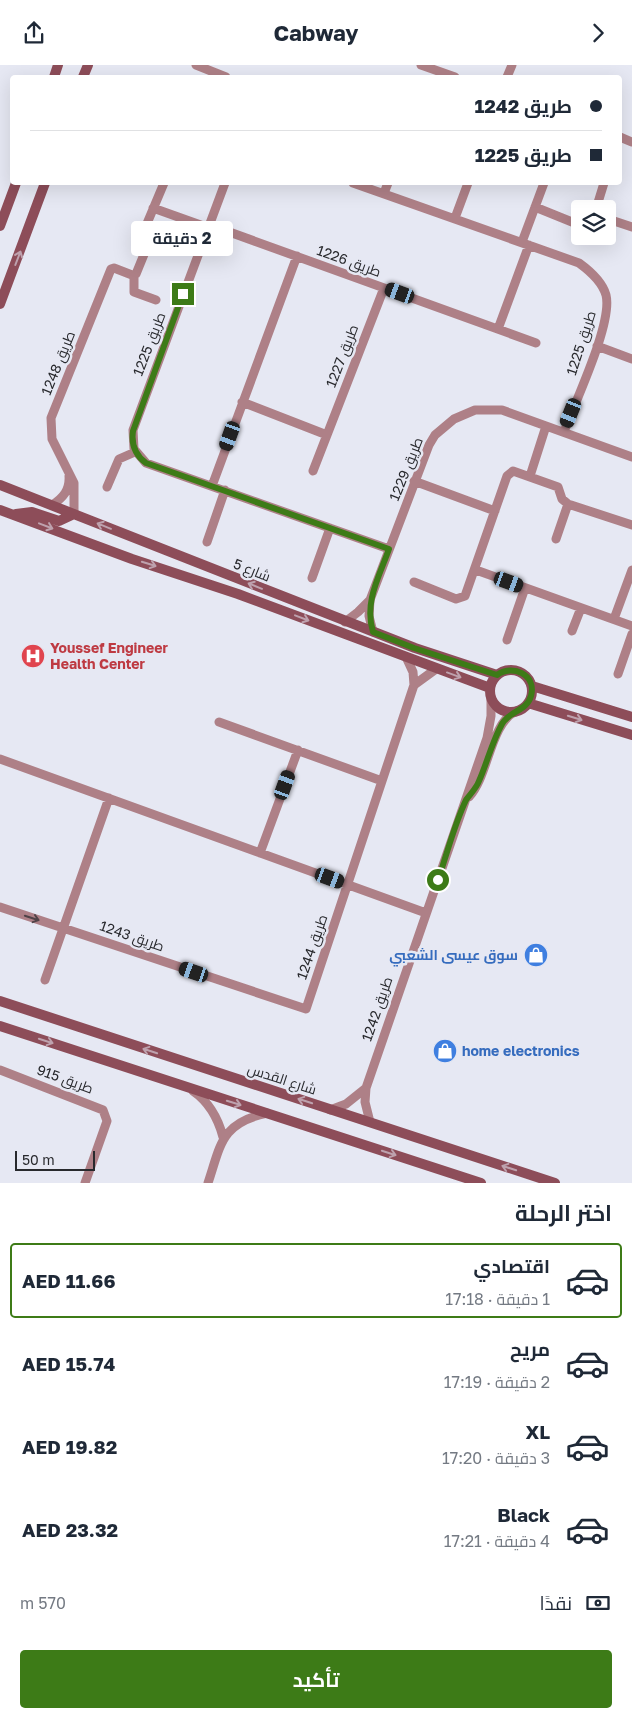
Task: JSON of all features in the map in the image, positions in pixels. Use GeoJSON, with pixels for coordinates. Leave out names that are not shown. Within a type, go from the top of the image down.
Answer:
{"type":"FeatureCollection","features":[{"type":"Feature","properties":{"kind":"street"},"geometry":{"type":"LineString","coordinates":[[196,65],[209,75]]}},
{"type":"Feature","properties":{"kind":"street"},"geometry":{"type":"LineString","coordinates":[[421,65],[429,73],[442,75]]}},
{"type":"Feature","properties":{"kind":"street"},"geometry":{"type":"LineString","coordinates":[[0,225],[15,185]]}},
{"type":"Feature","properties":{"kind":"street"},"geometry":{"type":"LineString","coordinates":[[0,304],[44,185]]}},
{"type":"Feature","properties":{"kind":"street"},"geometry":{"type":"LineString","coordinates":[[156,300],[134,292],[134,275],[147,247],[143,233],[163,185]]}},
{"type":"Feature","properties":{"kind":"street","name":"طريق 1225"},"geometry":{"type":"LineString","coordinates":[[135,451],[132,437],[144,396],[224,185]]}},
{"type":"Feature","properties":{"kind":"street","name":"طريق 1225"},"geometry":{"type":"LineString","coordinates":[[359,185],[579,263],[595,276],[606,295],[606,315],[597,346],[564,431]]}},
{"type":"Feature","properties":{"kind":"street"},"geometry":{"type":"LineString","coordinates":[[384,193],[387,185]]}},
{"type":"Feature","properties":{"kind":"street"},"geometry":{"type":"LineString","coordinates":[[454,218],[467,185]]}},
{"type":"Feature","properties":{"kind":"street"},"geometry":{"type":"LineString","coordinates":[[498,329],[543,185]]}},
{"type":"Feature","properties":{"kind":"street"},"geometry":{"type":"LineString","coordinates":[[599,200],[603,185]]}},
{"type":"Feature","properties":{"kind":"street"},"geometry":{"type":"LineString","coordinates":[[535,207],[571,221]]}},
{"type":"Feature","properties":{"kind":"street","name":"طريق 1226"},"geometry":{"type":"LineString","coordinates":[[153,208],[297,256],[536,343]]}},
{"type":"Feature","properties":{"kind":"street"},"geometry":{"type":"LineString","coordinates":[[616,222],[632,227]]}},
{"type":"Feature","properties":{"kind":"street"},"geometry":{"type":"LineString","coordinates":[[212,486],[297,256]]}},
{"type":"Feature","properties":{"kind":"street","name":"طريق 1248"},"geometry":{"type":"LineString","coordinates":[[74,514],[74,483],[52,439],[52,418],[111,269],[114,268],[134,275]]}},
{"type":"Feature","properties":{"kind":"street","name":"طريق 1227"},"geometry":{"type":"LineString","coordinates":[[313,471],[384,288]]}},
{"type":"Feature","properties":{"kind":"street"},"geometry":{"type":"LineString","coordinates":[[597,346],[632,359]]}},
{"type":"Feature","properties":{"kind":"street"},"geometry":{"type":"LineString","coordinates":[[242,402],[327,435]]}},
{"type":"Feature","properties":{"kind":"street","name":"طريق 1229"},"geometry":{"type":"LineString","coordinates":[[373,632],[369,616],[370,600],[414,481],[435,435],[444,426],[464,414],[487,409],[502,410],[632,457]]}},
{"type":"Feature","properties":{"kind":"street"},"geometry":{"type":"LineString","coordinates":[[530,476],[546,426]]}},
{"type":"Feature","properties":{"kind":"street"},"geometry":{"type":"LineString","coordinates":[[107,487],[118,459],[135,451],[146,463],[389,549]]}},
{"type":"Feature","properties":{"kind":"street"},"geometry":{"type":"LineString","coordinates":[[52,505],[62,498],[69,487],[68,469]]}},
{"type":"Feature","properties":{"kind":"street"},"geometry":{"type":"LineString","coordinates":[[414,582],[459,599],[467,594],[510,472],[518,471],[558,487],[562,499],[568,504],[632,525]]}},
{"type":"Feature","properties":{"kind":"street"},"geometry":{"type":"LineString","coordinates":[[414,481],[495,511]]}},
{"type":"Feature","properties":{"kind":"street","name":"شارع 5"},"geometry":{"type":"LineString","coordinates":[[0,485],[414,648],[497,675]]}},
{"type":"Feature","properties":{"kind":"street"},"geometry":{"type":"LineString","coordinates":[[207,542],[225,490]]}},
{"type":"Feature","properties":{"kind":"street"},"geometry":{"type":"LineString","coordinates":[[556,539],[568,504]]}},
{"type":"Feature","properties":{"kind":"street","name":"شارع 5"},"geometry":{"type":"LineString","coordinates":[[0,510],[16,514],[102,548],[238,594],[436,669],[490,693]]}},
{"type":"Feature","properties":{"kind":"street"},"geometry":{"type":"LineString","coordinates":[[16,514],[32,512],[59,521],[74,514]]}},
{"type":"Feature","properties":{"kind":"street"},"geometry":{"type":"LineString","coordinates":[[312,578],[330,528]]}},
{"type":"Feature","properties":{"kind":"street"},"geometry":{"type":"LineString","coordinates":[[476,570],[632,626]]}},
{"type":"Feature","properties":{"kind":"street"},"geometry":{"type":"LineString","coordinates":[[614,619],[632,570]]}},
{"type":"Feature","properties":{"kind":"street"},"geometry":{"type":"LineString","coordinates":[[507,640],[525,588]]}},
{"type":"Feature","properties":{"kind":"street","name":"طريق 1229"},"geometry":{"type":"LineString","coordinates":[[345,621],[370,600]]}},
{"type":"Feature","properties":{"kind":"street"},"geometry":{"type":"LineString","coordinates":[[572,631],[581,608]]}},
{"type":"Feature","properties":{"kind":"street"},"geometry":{"type":"LineString","coordinates":[[618,674],[632,634]]}},
{"type":"Feature","properties":{"kind":"street"},"geometry":{"type":"LineString","coordinates":[[408,659],[413,672],[414,685]]}},
{"type":"Feature","properties":{"kind":"street"},"geometry":{"type":"LineString","coordinates":[[414,685],[436,669]]}},
{"type":"Feature","properties":{"kind":"street"},"geometry":{"type":"LineString","coordinates":[[508,669],[520,671],[532,686],[531,698],[528,703],[516,711],[501,709],[490,693],[497,675],[508,669]]}},
{"type":"Feature","properties":{"kind":"street","name":"طريق 1244"},"geometry":{"type":"LineString","coordinates":[[306,1009],[414,685]]}},
{"type":"Feature","properties":{"kind":"street"},"geometry":{"type":"LineString","coordinates":[[532,686],[632,717]]}},
{"type":"Feature","properties":{"kind":"street","name":"طريق 1242"},"geometry":{"type":"LineString","coordinates":[[370,1122],[365,1102],[366,1088],[467,799],[490,727],[490,693]]}},
{"type":"Feature","properties":{"kind":"street"},"geometry":{"type":"LineString","coordinates":[[528,703],[632,735]]}},
{"type":"Feature","properties":{"kind":"street","name":"طريق 1242"},"geometry":{"type":"LineString","coordinates":[[467,799],[478,784],[503,722],[516,711]]}},
{"type":"Feature","properties":{"kind":"street"},"geometry":{"type":"LineString","coordinates":[[219,722],[382,781]]}},
{"type":"Feature","properties":{"kind":"street"},"geometry":{"type":"LineString","coordinates":[[260,853],[298,750]]}},
{"type":"Feature","properties":{"kind":"street"},"geometry":{"type":"LineString","coordinates":[[0,759],[426,913]]}},
{"type":"Feature","properties":{"kind":"street"},"geometry":{"type":"LineString","coordinates":[[45,980],[109,799]]}},
{"type":"Feature","properties":{"kind":"street","name":"طريق 1243"},"geometry":{"type":"LineString","coordinates":[[0,907],[306,1009]]}},
{"type":"Feature","properties":{"kind":"street","name":"شارع القدس"},"geometry":{"type":"LineString","coordinates":[[0,1001],[556,1183]]}},
{"type":"Feature","properties":{"kind":"street"},"geometry":{"type":"LineString","coordinates":[[0,1026],[481,1183]]}},
{"type":"Feature","properties":{"kind":"street","name":"طريق 915"},"geometry":{"type":"LineString","coordinates":[[0,1070],[103,1110],[107,1121],[85,1183]]}},
{"type":"Feature","properties":{"kind":"street"},"geometry":{"type":"LineString","coordinates":[[330,1110],[346,1104],[366,1088]]}},
{"type":"Feature","properties":{"kind":"street"},"geometry":{"type":"LineString","coordinates":[[190,1089],[208,1105],[220,1125],[223,1137]]}},
{"type":"Feature","properties":{"kind":"street"},"geometry":{"type":"LineString","coordinates":[[208,1183],[223,1137],[235,1126],[248,1119],[267,1113]]}},
{"type":"Feature","properties":{"kind":"place","name":"Youssef Engineer Health Center"},"geometry":{"type":"Point","coordinates":[33,656]}},
{"type":"Feature","properties":{"kind":"place","name":"سوق عيسى الشعبي"},"geometry":{"type":"Point","coordinates":[536,955]}},
{"type":"Feature","properties":{"kind":"place","name":"home electronics"},"geometry":{"type":"Point","coordinates":[445,1051]}},
{"type":"Feature","properties":{"kind":"route"},"geometry":{"type":"LineString","coordinates":[[183,294],[147,388],[133,431],[132,443],[137,455],[146,463],[389,549],[370,600],[369,616],[373,632],[414,648],[497,675],[508,669],[520,671],[532,686],[531,698],[525,707],[506,717],[500,727],[478,784],[467,799],[438,880]]}}]}
